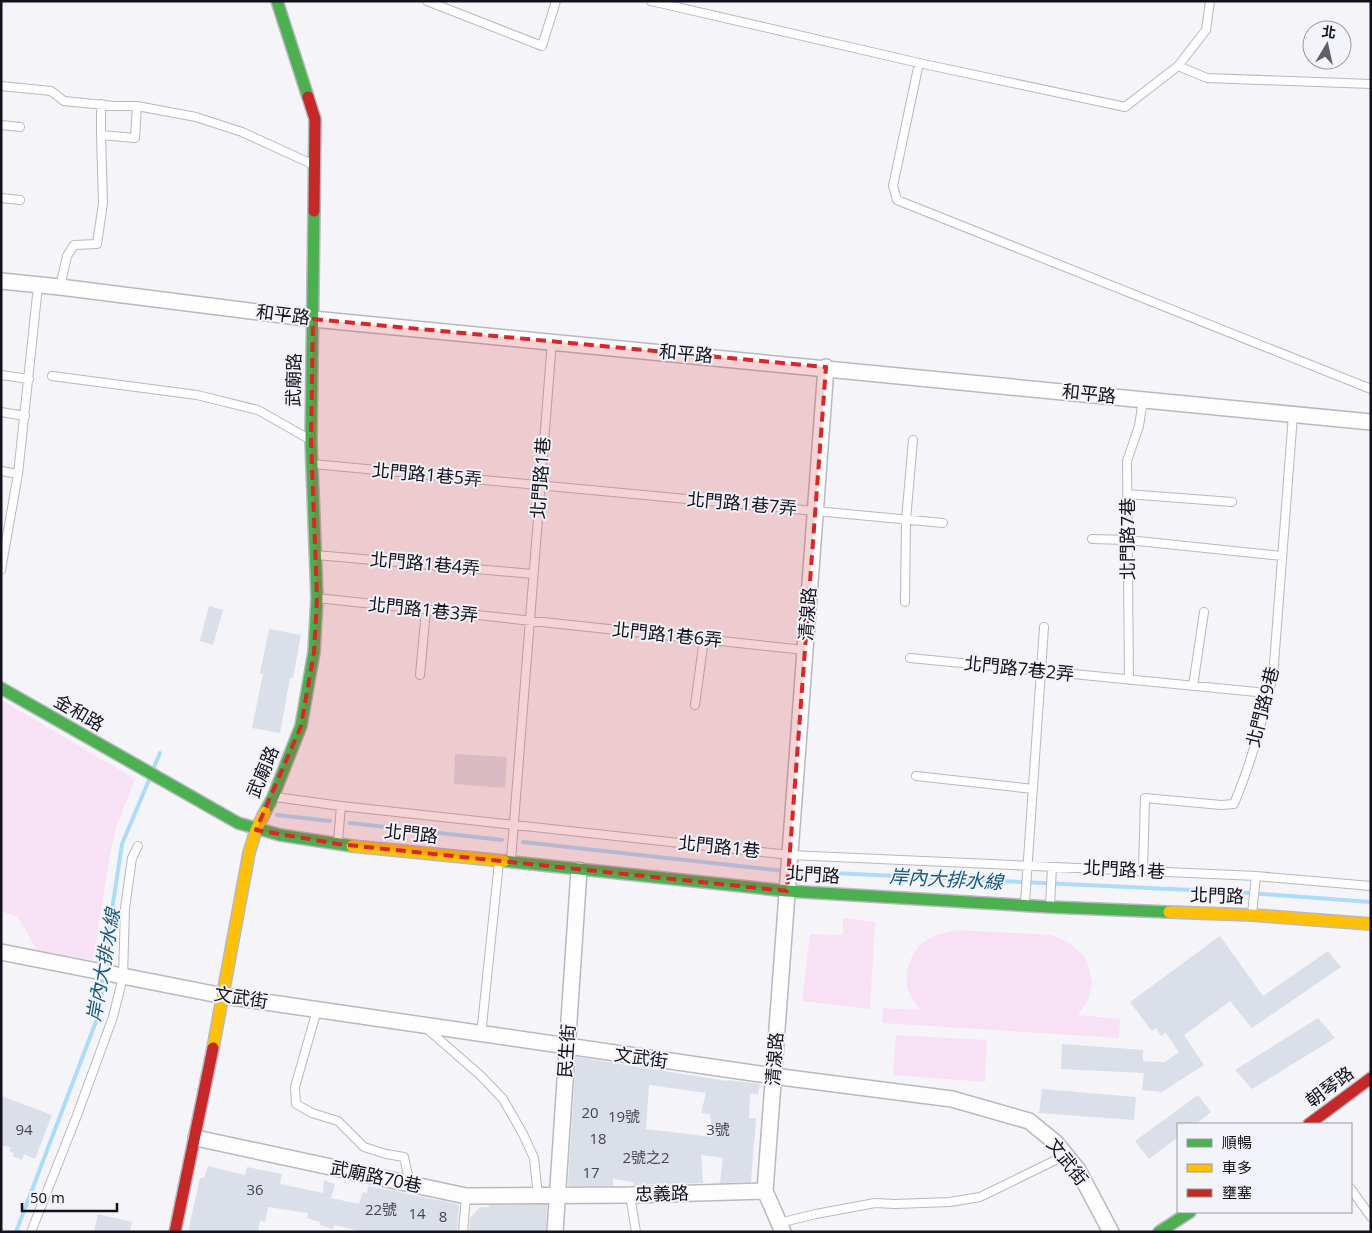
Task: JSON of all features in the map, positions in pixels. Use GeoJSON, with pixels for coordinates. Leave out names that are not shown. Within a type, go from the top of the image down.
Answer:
{"type":"FeatureCollection","features":[{"type":"Feature","properties":{"kind":"street","name":"武廟路"},"geometry":{"type":"LineString","coordinates":[[175,1232],[224,996],[249,853],[256,830],[273,797],[301,726],[314,652],[317,598],[311,440],[315,119],[277,1]]}},
{"type":"Feature","properties":{"kind":"street","name":"和平路"},"geometry":{"type":"LineString","coordinates":[[1,281],[313,319],[826,367],[1371,422]]}},
{"type":"Feature","properties":{"kind":"street","name":"清湶路"},"geometry":{"type":"LineString","coordinates":[[781,1227],[765,1191],[826,367]]}},
{"type":"Feature","properties":{"kind":"street","name":"金和路"},"geometry":{"type":"LineString","coordinates":[[1,688],[231,820],[256,830]]}},
{"type":"Feature","properties":{"kind":"street","name":"北門路"},"geometry":{"type":"LineString","coordinates":[[256,830],[273,835],[338,844],[579,870],[1025,905],[1252,915],[1371,924]]}},
{"type":"Feature","properties":{"kind":"street","name":"民生街"},"geometry":{"type":"LineString","coordinates":[[555,1232],[579,870]]}},
{"type":"Feature","properties":{"kind":"street","name":"文武街"},"geometry":{"type":"LineString","coordinates":[[1,952],[224,996],[567,1047],[952,1099],[1029,1121],[1056,1143],[1078,1170],[1111,1232]]}},
{"type":"Feature","properties":{"kind":"street","name":"朝琴路"},"geometry":{"type":"LineString","coordinates":[[1311,1123],[1369,1081]]}},
{"type":"Feature","properties":{"kind":"street","name":"武廟路70巷"},"geometry":{"type":"LineString","coordinates":[[196,1138],[466,1196],[558,1195]]}},
{"type":"Feature","properties":{"kind":"street","name":"忠義路"},"geometry":{"type":"LineString","coordinates":[[558,1195],[765,1191]]}},
{"type":"Feature","properties":{"kind":"street"},"geometry":{"type":"LineString","coordinates":[[1160,1232],[1188,1213]]}},
{"type":"Feature","properties":{"kind":"lane"},"geometry":{"type":"LineString","coordinates":[[429,1],[542,46],[556,1]]}},
{"type":"Feature","properties":{"kind":"lane"},"geometry":{"type":"LineString","coordinates":[[651,1],[920,63],[1125,107],[1178,66],[1206,30],[1210,1]]}},
{"type":"Feature","properties":{"kind":"lane"},"geometry":{"type":"LineString","coordinates":[[920,63],[893,186],[897,200],[1371,389]]}},
{"type":"Feature","properties":{"kind":"lane"},"geometry":{"type":"LineString","coordinates":[[1178,66],[1207,78],[1371,84]]}},
{"type":"Feature","properties":{"kind":"lane"},"geometry":{"type":"LineString","coordinates":[[1,86],[51,91],[64,102],[138,106],[196,117],[242,132],[314,165]]}},
{"type":"Feature","properties":{"kind":"lane"},"geometry":{"type":"LineString","coordinates":[[60,287],[67,256],[74,245],[97,244],[103,203],[101,104]]}},
{"type":"Feature","properties":{"kind":"lane"},"geometry":{"type":"LineString","coordinates":[[101,135],[136,138],[138,106]]}},
{"type":"Feature","properties":{"kind":"lane"},"geometry":{"type":"LineString","coordinates":[[1,125],[20,127]]}},
{"type":"Feature","properties":{"kind":"lane"},"geometry":{"type":"LineString","coordinates":[[1,198],[20,200]]}},
{"type":"Feature","properties":{"kind":"lane"},"geometry":{"type":"LineString","coordinates":[[1,570],[4,538],[18,474],[38,286]]}},
{"type":"Feature","properties":{"kind":"lane","name":"北門路1巷"},"geometry":{"type":"LineString","coordinates":[[481,1034],[505,861],[514,825],[552,341]]}},
{"type":"Feature","properties":{"kind":"lane"},"geometry":{"type":"LineString","coordinates":[[1,375],[29,379]]}},
{"type":"Feature","properties":{"kind":"lane"},"geometry":{"type":"LineString","coordinates":[[52,376],[196,396],[258,410],[311,440]]}},
{"type":"Feature","properties":{"kind":"lane","name":"北門路7巷"},"geometry":{"type":"LineString","coordinates":[[1128,680],[1127,462],[1139,426],[1143,400]]}},
{"type":"Feature","properties":{"kind":"lane"},"geometry":{"type":"LineString","coordinates":[[1,412],[25,416]]}},
{"type":"Feature","properties":{"kind":"lane","name":"北門路9巷"},"geometry":{"type":"LineString","coordinates":[[1143,871],[1145,798],[1221,805],[1234,804],[1247,773],[1273,677],[1293,415]]}},
{"type":"Feature","properties":{"kind":"lane"},"geometry":{"type":"LineString","coordinates":[[905,602],[906,520],[913,440]]}},
{"type":"Feature","properties":{"kind":"lane","name":"北門路1巷5弄"},"geometry":{"type":"LineString","coordinates":[[313,464],[540,486]]}},
{"type":"Feature","properties":{"kind":"lane"},"geometry":{"type":"LineString","coordinates":[[1,471],[18,474]]}},
{"type":"Feature","properties":{"kind":"lane","name":"北門路1巷7弄"},"geometry":{"type":"LineString","coordinates":[[540,486],[943,523]]}},
{"type":"Feature","properties":{"kind":"lane"},"geometry":{"type":"LineString","coordinates":[[1128,494],[1232,502]]}},
{"type":"Feature","properties":{"kind":"lane"},"geometry":{"type":"LineString","coordinates":[[1092,539],[1128,540],[1282,556]]}},
{"type":"Feature","properties":{"kind":"lane","name":"北門路1巷4弄"},"geometry":{"type":"LineString","coordinates":[[316,555],[533,574]]}},
{"type":"Feature","properties":{"kind":"lane","name":"北門路1巷3弄"},"geometry":{"type":"LineString","coordinates":[[317,598],[530,621]]}},
{"type":"Feature","properties":{"kind":"lane"},"geometry":{"type":"LineString","coordinates":[[420,675],[426,610]]}},
{"type":"Feature","properties":{"kind":"lane"},"geometry":{"type":"LineString","coordinates":[[1193,686],[1204,612]]}},
{"type":"Feature","properties":{"kind":"lane","name":"北門路1巷6弄"},"geometry":{"type":"LineString","coordinates":[[530,621],[805,650]]}},
{"type":"Feature","properties":{"kind":"lane"},"geometry":{"type":"LineString","coordinates":[[1025,905],[1044,627]]}},
{"type":"Feature","properties":{"kind":"lane"},"geometry":{"type":"LineString","coordinates":[[695,705],[704,639]]}},
{"type":"Feature","properties":{"kind":"lane","name":"北門路7巷2弄"},"geometry":{"type":"LineString","coordinates":[[910,658],[1268,694]]}},
{"type":"Feature","properties":{"kind":"lane"},"geometry":{"type":"LineString","coordinates":[[916,776],[1033,789]]}},
{"type":"Feature","properties":{"kind":"lane","name":"北門路1巷"},"geometry":{"type":"LineString","coordinates":[[273,797],[790,858],[1052,871],[1143,871],[1256,876],[1371,886]]}},
{"type":"Feature","properties":{"kind":"lane"},"geometry":{"type":"LineString","coordinates":[[338,844],[342,806]]}},
{"type":"Feature","properties":{"kind":"lane"},"geometry":{"type":"LineString","coordinates":[[31,1232],[113,1017],[132,858],[138,846]]}},
{"type":"Feature","properties":{"kind":"lane"},"geometry":{"type":"LineString","coordinates":[[1050,906],[1052,871]]}},
{"type":"Feature","properties":{"kind":"lane"},"geometry":{"type":"LineString","coordinates":[[1252,915],[1256,876]]}},
{"type":"Feature","properties":{"kind":"lane"},"geometry":{"type":"LineString","coordinates":[[317,1010],[295,1087],[296,1104],[312,1113],[338,1121],[364,1147],[404,1157],[408,1168],[410,1184]]}},
{"type":"Feature","properties":{"kind":"lane"},"geometry":{"type":"LineString","coordinates":[[424,1026],[481,1076],[503,1100],[523,1134],[534,1158],[538,1196]]}},
{"type":"Feature","properties":{"kind":"lane"},"geometry":{"type":"LineString","coordinates":[[781,1227],[816,1214],[875,1203],[895,1204],[966,1200],[980,1197],[1066,1155]]}},
{"type":"Feature","properties":{"kind":"lane"},"geometry":{"type":"LineString","coordinates":[[1352,1190],[1371,1218]]}},
{"type":"Feature","properties":{"kind":"lane"},"geometry":{"type":"LineString","coordinates":[[630,1195],[636,1232]]}},
{"type":"Feature","properties":{"kind":"lane"},"geometry":{"type":"LineString","coordinates":[[463,1232],[466,1196]]}},
{"type":"Feature","properties":{"kind":"highlighted area"},"geometry":{"type":"Polygon","coordinates":[[[313,319],[826,367],[787,891],[338,844],[256,830],[301,726],[314,652],[317,598],[311,440],[313,319]]]}},
{"type":"Feature","properties":{"kind":"shaded area"},"geometry":{"type":"Polygon","coordinates":[[[1,700],[135,779],[117,825],[111,849],[93,960],[37,950],[18,917],[1,911],[1,700]]]}},
{"type":"Feature","properties":{"kind":"shaded area"},"geometry":{"type":"Polygon","coordinates":[[[843,918],[875,922],[870,1009],[802,1001],[810,934],[843,935],[843,918]]]}},
{"type":"Feature","properties":{"kind":"shaded area"},"geometry":{"type":"Polygon","coordinates":[[[958,930],[1051,935],[1068,942],[1083,955],[1089,968],[1092,984],[1088,1000],[1078,1015],[1120,1019],[1119,1038],[882,1023],[883,1008],[920,1010],[908,990],[907,976],[910,961],[917,948],[928,939],[939,934],[958,930]]]}},
{"type":"Feature","properties":{"kind":"shaded area"},"geometry":{"type":"Polygon","coordinates":[[[896,1035],[987,1040],[985,1082],[893,1075],[896,1035]]]}},
{"type":"Feature","properties":{"kind":"building"},"geometry":{"type":"Polygon","coordinates":[[[209,606],[223,610],[213,645],[200,641],[209,606]]]}},
{"type":"Feature","properties":{"kind":"building"},"geometry":{"type":"Polygon","coordinates":[[[269,629],[301,635],[293,678],[290,678],[280,733],[252,728],[263,674],[260,673],[269,629]]]}},
{"type":"Feature","properties":{"kind":"building"},"geometry":{"type":"Polygon","coordinates":[[[455,754],[507,757],[505,788],[454,784],[455,754]]]}},
{"type":"Feature","properties":{"kind":"building"},"geometry":{"type":"Polygon","coordinates":[[[1220,936],[1263,996],[1328,951],[1341,967],[1252,1028],[1230,1001],[1184,1035],[1204,1065],[1162,1092],[1142,1090],[1144,1073],[1061,1069],[1062,1044],[1143,1050],[1143,1061],[1165,1062],[1179,1052],[1166,1033],[1161,1036],[1156,1028],[1152,1031],[1130,1002],[1220,936]]]}},
{"type":"Feature","properties":{"kind":"building"},"geometry":{"type":"Polygon","coordinates":[[[1318,1018],[1335,1038],[1252,1089],[1235,1070],[1318,1018]]]}},
{"type":"Feature","properties":{"kind":"building"},"geometry":{"type":"Polygon","coordinates":[[[576,1057],[727,1081],[760,1084],[758,1095],[750,1093],[749,1118],[756,1118],[751,1182],[720,1183],[723,1158],[701,1155],[703,1183],[634,1185],[633,1182],[613,1179],[613,1186],[569,1186],[576,1057]],[[649,1085],[646,1129],[713,1137],[710,1114],[701,1113],[706,1093],[649,1085]]]}},
{"type":"Feature","properties":{"kind":"building"},"geometry":{"type":"Polygon","coordinates":[[[1042,1089],[1136,1097],[1134,1120],[1039,1113],[1042,1089]]]}},
{"type":"Feature","properties":{"kind":"building"},"geometry":{"type":"Polygon","coordinates":[[[1198,1095],[1211,1112],[1197,1123],[1177,1123],[1177,1138],[1149,1159],[1135,1141],[1198,1095]]]}},
{"type":"Feature","properties":{"kind":"building"},"geometry":{"type":"Polygon","coordinates":[[[1,1096],[52,1115],[35,1159],[24,1154],[22,1160],[13,1156],[14,1153],[9,1151],[11,1148],[1,1145],[1,1096]]]}},
{"type":"Feature","properties":{"kind":"building"},"geometry":{"type":"Polygon","coordinates":[[[208,1166],[245,1175],[247,1167],[282,1174],[280,1184],[323,1193],[324,1180],[335,1184],[331,1198],[359,1204],[363,1192],[367,1193],[368,1186],[457,1204],[459,1207],[457,1232],[364,1232],[334,1225],[333,1229],[307,1218],[308,1213],[268,1207],[265,1222],[260,1221],[258,1232],[188,1232],[200,1178],[204,1178],[208,1166]]]}},
{"type":"Feature","properties":{"kind":"building"},"geometry":{"type":"Polygon","coordinates":[[[489,1205],[547,1205],[546,1232],[469,1232],[470,1218],[480,1207],[489,1207],[489,1205]]]}},
{"type":"Feature","properties":{"kind":"building"},"geometry":{"type":"Polygon","coordinates":[[[98,1214],[132,1222],[130,1232],[94,1232],[98,1214]]]}},
{"type":"Feature","properties":{"kind":"waterway","name":"岸內大排水線"},"geometry":{"type":"LineString","coordinates":[[154,767],[160,753]]}},
{"type":"Feature","properties":{"kind":"waterway","name":"岸內大排水線"},"geometry":{"type":"LineString","coordinates":[[103,969],[122,844],[149,780]]}},
{"type":"Feature","properties":{"kind":"waterway","name":"岸內大排水線"},"geometry":{"type":"LineString","coordinates":[[277,815],[330,821]]}},
{"type":"Feature","properties":{"kind":"waterway","name":"岸內大排水線"},"geometry":{"type":"LineString","coordinates":[[350,823],[502,840]]}},
{"type":"Feature","properties":{"kind":"waterway","name":"岸內大排水線"},"geometry":{"type":"LineString","coordinates":[[523,842],[784,871]]}},
{"type":"Feature","properties":{"kind":"waterway","name":"岸內大排水線"},"geometry":{"type":"LineString","coordinates":[[791,871],[1235,892],[1371,902]]}},
{"type":"Feature","properties":{"kind":"waterway","name":"岸內大排水線"},"geometry":{"type":"LineString","coordinates":[[16,1232],[100,1011],[103,976]]}},
{"type":"Feature","properties":{"kind":"traffic: fast"},"geometry":{"type":"LineString","coordinates":[[277,1],[308,97]]}},
{"type":"Feature","properties":{"kind":"traffic: fast"},"geometry":{"type":"LineString","coordinates":[[265,812],[273,797],[301,726],[314,652],[317,598],[311,440],[314,211]]}},
{"type":"Feature","properties":{"kind":"traffic: fast"},"geometry":{"type":"LineString","coordinates":[[1,688],[238,823],[280,835],[352,846]]}},
{"type":"Feature","properties":{"kind":"traffic: fast"},"geometry":{"type":"LineString","coordinates":[[504,861],[787,891],[1050,907],[1169,912]]}},
{"type":"Feature","properties":{"kind":"traffic: fast"},"geometry":{"type":"LineString","coordinates":[[1159,1232],[1188,1213]]}},
{"type":"Feature","properties":{"kind":"traffic: slow"},"geometry":{"type":"LineString","coordinates":[[213,1048],[249,853],[256,830],[265,812]]}},
{"type":"Feature","properties":{"kind":"traffic: slow"},"geometry":{"type":"LineString","coordinates":[[352,846],[504,861]]}},
{"type":"Feature","properties":{"kind":"traffic: slow"},"geometry":{"type":"LineString","coordinates":[[1169,912],[1252,915],[1371,924]]}},
{"type":"Feature","properties":{"kind":"traffic: jam"},"geometry":{"type":"LineString","coordinates":[[308,97],[315,119],[314,211]]}},
{"type":"Feature","properties":{"kind":"traffic: jam"},"geometry":{"type":"LineString","coordinates":[[175,1232],[213,1048]]}},
{"type":"Feature","properties":{"kind":"traffic: jam"},"geometry":{"type":"LineString","coordinates":[[1310,1123],[1371,1078]]}}]}
